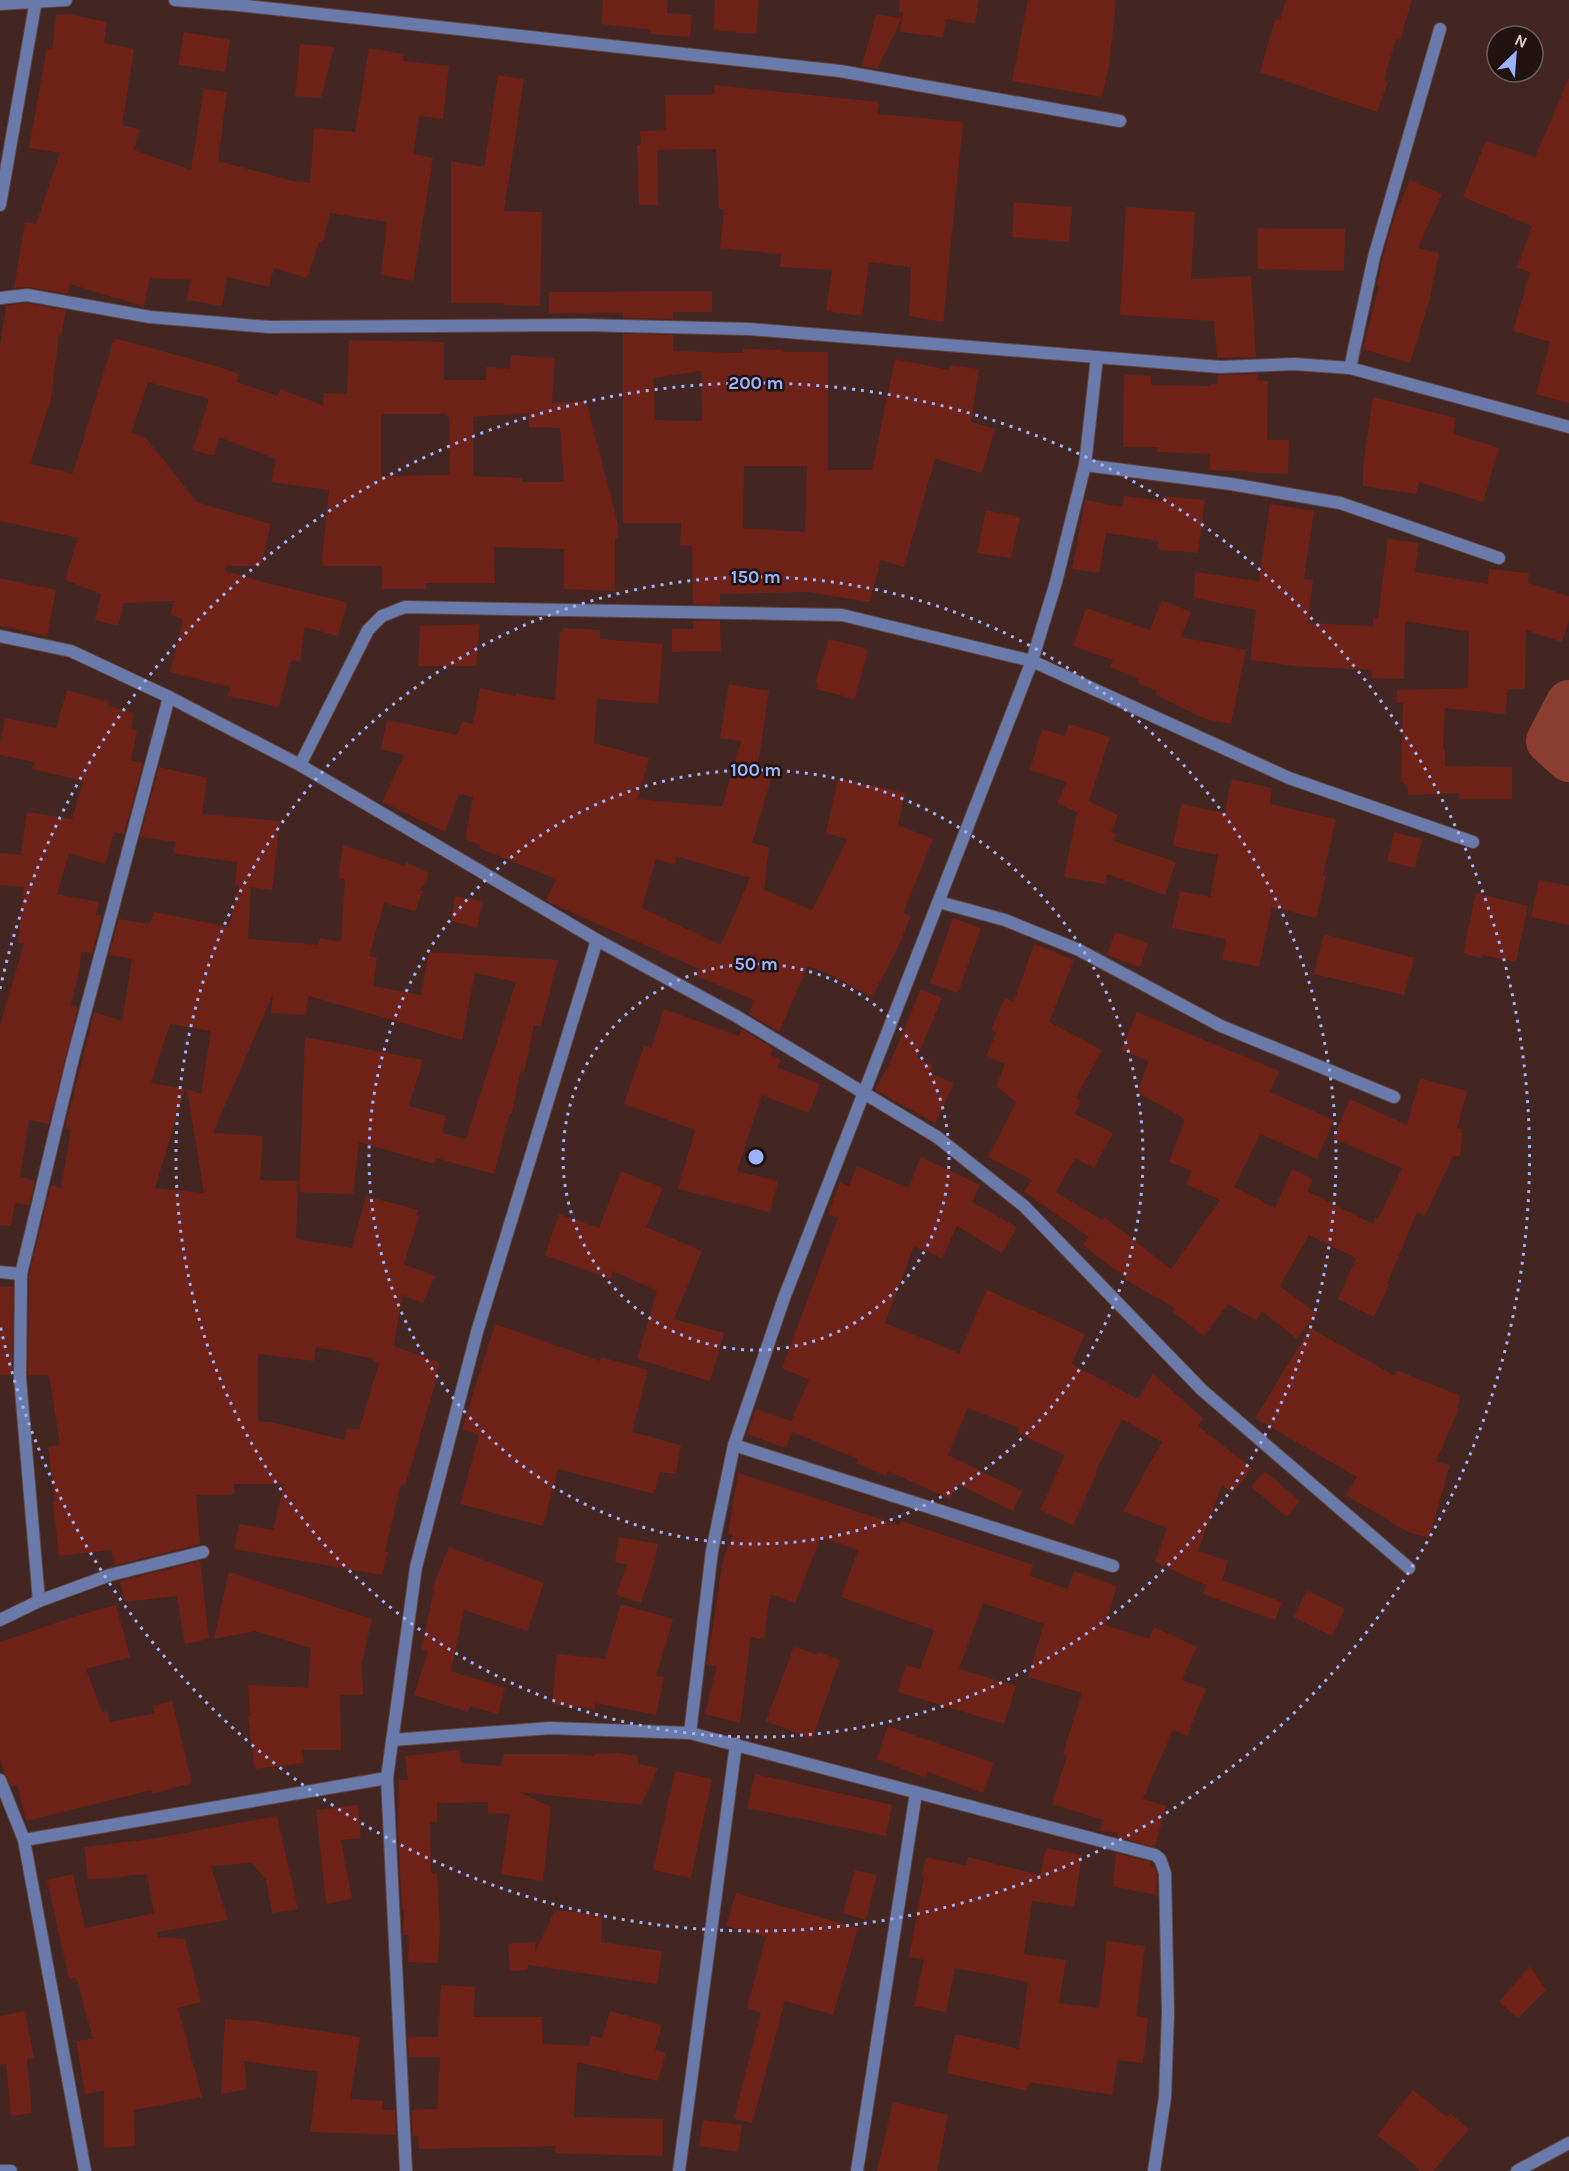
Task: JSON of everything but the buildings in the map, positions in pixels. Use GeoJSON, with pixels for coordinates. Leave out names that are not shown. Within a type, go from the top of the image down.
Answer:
{"type":"FeatureCollection","features":[{"type":"Feature","properties":{"kind":"street"},"geometry":{"type":"LineString","coordinates":[[0,4],[66,0]]}},
{"type":"Feature","properties":{"kind":"street"},"geometry":{"type":"LineString","coordinates":[[175,0],[840,71],[1120,121]]}},
{"type":"Feature","properties":{"kind":"street"},"geometry":{"type":"LineString","coordinates":[[0,205],[36,1]]}},
{"type":"Feature","properties":{"kind":"street"},"geometry":{"type":"LineString","coordinates":[[1350,368],[1374,257],[1440,29]]}},
{"type":"Feature","properties":{"kind":"street"},"geometry":{"type":"LineString","coordinates":[[0,298],[27,295],[150,317],[269,327],[583,325],[749,329],[1220,367],[1294,364],[1350,368],[1569,427]]}},
{"type":"Feature","properties":{"kind":"street"},"geometry":{"type":"LineString","coordinates":[[690,1733],[712,1551],[734,1445],[784,1298],[1032,661],[1056,582],[1085,465],[1097,357]]}},
{"type":"Feature","properties":{"kind":"street"},"geometry":{"type":"LineString","coordinates":[[1085,465],[1242,486],[1340,503],[1499,558]]}},
{"type":"Feature","properties":{"kind":"street"},"geometry":{"type":"LineString","coordinates":[[300,765],[368,630],[382,616],[405,606],[842,615],[1032,661],[1290,778],[1473,842]]}},
{"type":"Feature","properties":{"kind":"street"},"geometry":{"type":"LineString","coordinates":[[0,636],[71,651],[169,697],[300,765],[597,940],[736,1016],[937,1137],[1024,1206],[1202,1390],[1409,1568]]}},
{"type":"Feature","properties":{"kind":"street"},"geometry":{"type":"LineString","coordinates":[[39,1601],[20,1378],[21,1274],[76,1047],[169,697]]}},
{"type":"Feature","properties":{"kind":"street"},"geometry":{"type":"LineString","coordinates":[[939,902],[1005,920],[1079,950],[1221,1026],[1394,1097]]}},
{"type":"Feature","properties":{"kind":"street"},"geometry":{"type":"LineString","coordinates":[[406,2171],[387,1778],[416,1567],[477,1332],[597,940]]}},
{"type":"Feature","properties":{"kind":"street"},"geometry":{"type":"LineString","coordinates":[[0,1272],[21,1274]]}},
{"type":"Feature","properties":{"kind":"street"},"geometry":{"type":"LineString","coordinates":[[734,1445],[1113,1566]]}},
{"type":"Feature","properties":{"kind":"street"},"geometry":{"type":"LineString","coordinates":[[0,1620],[39,1601],[110,1575],[202,1552]]}},
{"type":"Feature","properties":{"kind":"street"},"geometry":{"type":"LineString","coordinates":[[392,1740],[550,1728],[690,1733],[1148,1853],[1160,1859],[1165,1873],[1168,2013],[1165,2097],[1155,2171]]}},
{"type":"Feature","properties":{"kind":"street"},"geometry":{"type":"LineString","coordinates":[[680,2171],[736,1744]]}},
{"type":"Feature","properties":{"kind":"street"},"geometry":{"type":"LineString","coordinates":[[24,1840],[387,1778]]}},
{"type":"Feature","properties":{"kind":"street"},"geometry":{"type":"LineString","coordinates":[[0,1780],[24,1840],[85,2171]]}},
{"type":"Feature","properties":{"kind":"street"},"geometry":{"type":"LineString","coordinates":[[857,2171],[916,1793]]}},
{"type":"Feature","properties":{"kind":"street"},"geometry":{"type":"LineString","coordinates":[[1517,2171],[1569,2143]]}},
{"type":"Feature","properties":{"kind":"street"},"geometry":{"type":"LineString","coordinates":[[0,2171],[11,2171]]}},
{"type":"Feature","properties":{"kind":"waterway"},"geometry":{"type":"LineString","coordinates":[[1569,703],[1549,741],[1569,759]]}}]}
